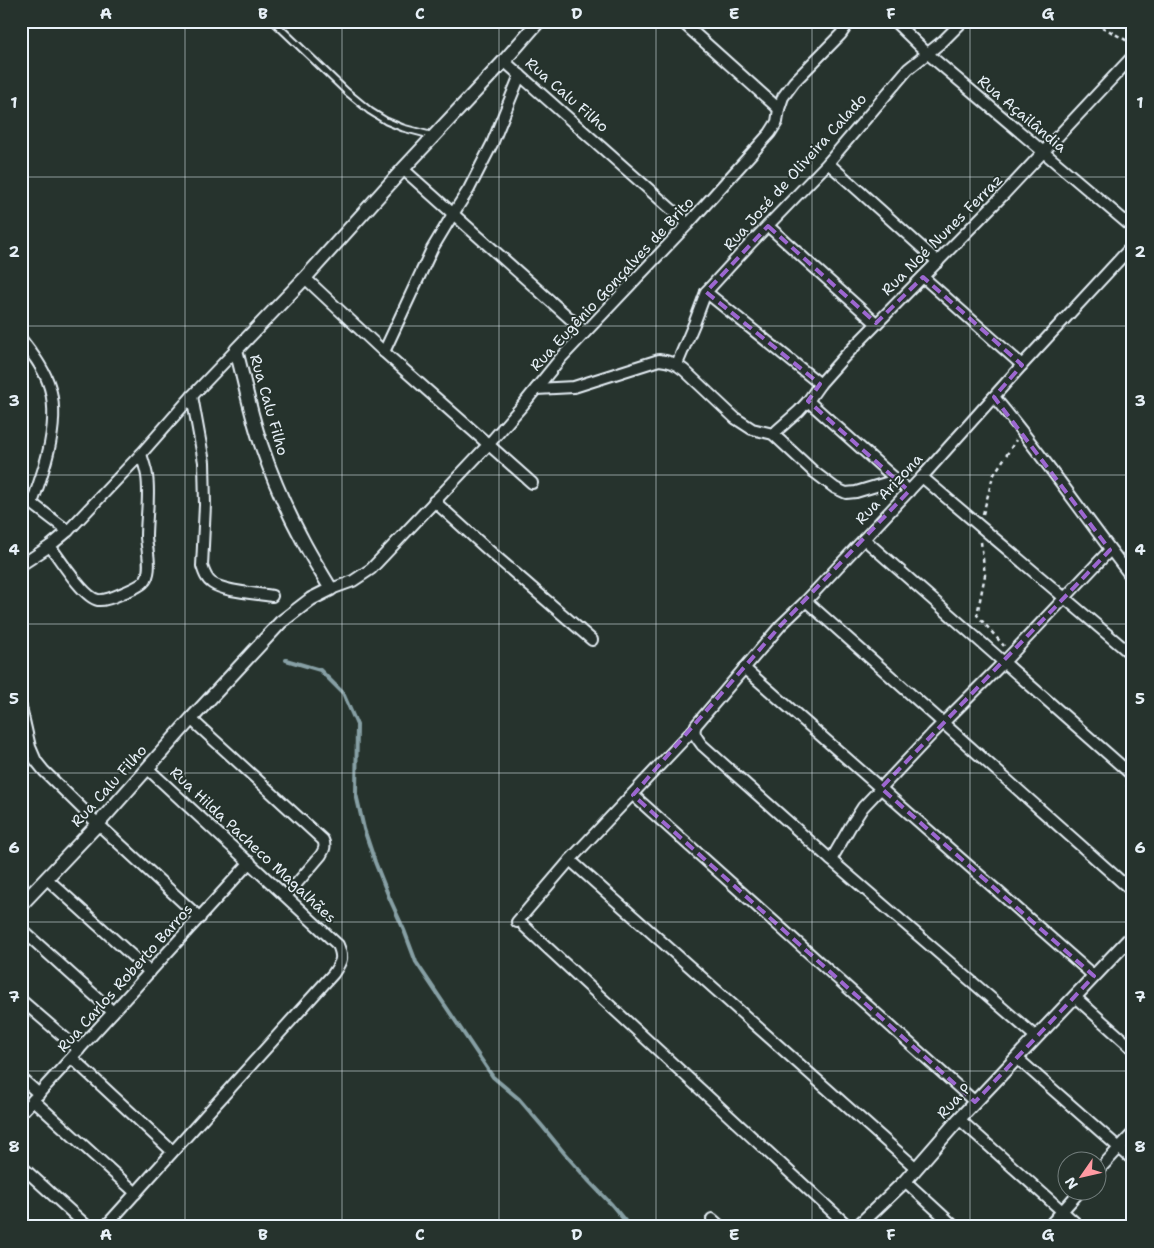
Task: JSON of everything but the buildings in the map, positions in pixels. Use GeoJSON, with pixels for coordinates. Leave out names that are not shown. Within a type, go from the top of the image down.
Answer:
{"type":"FeatureCollection","features":[{"type":"Feature","properties":{"kind":"street"},"geometry":{"type":"LineString","coordinates":[[504,61],[539,21]]}},
{"type":"Feature","properties":{"kind":"street"},"geometry":{"type":"LineString","coordinates":[[681,21],[778,109]]}},
{"type":"Feature","properties":{"kind":"street","name":"Rua Eugênio Gonçalves de Brito"},"geometry":{"type":"LineString","coordinates":[[331,589],[353,581],[371,569],[488,445],[560,359],[688,224],[770,133],[777,122],[778,109],[783,97],[794,82],[841,34],[850,21]]}},
{"type":"Feature","properties":{"kind":"street","name":"Rua Açailândia"},"geometry":{"type":"LineString","coordinates":[[894,21],[928,54],[1133,228]]}},
{"type":"Feature","properties":{"kind":"street","name":"Rua José de Oliveira Calado"},"geometry":{"type":"LineString","coordinates":[[673,362],[694,324],[706,292],[828,162],[908,69],[943,41],[963,21]]}},
{"type":"Feature","properties":{"kind":"street","name":"Rua Noé Nunes Ferraz"},"geometry":{"type":"LineString","coordinates":[[773,434],[799,411],[820,384],[876,323],[1044,152],[1133,56]]}},
{"type":"Feature","properties":{"kind":"street","name":"Rua Calu Filho"},"geometry":{"type":"LineString","coordinates":[[21,905],[98,824],[191,719],[281,622],[312,599],[331,589],[300,535],[282,498],[251,413],[247,389],[236,350],[305,278],[504,61],[688,224]]}},
{"type":"Feature","properties":{"kind":"street"},"geometry":{"type":"LineString","coordinates":[[384,352],[432,249],[469,189],[492,144],[520,75]]}},
{"type":"Feature","properties":{"kind":"street"},"geometry":{"type":"LineString","coordinates":[[828,162],[938,262]]}},
{"type":"Feature","properties":{"kind":"street"},"geometry":{"type":"LineString","coordinates":[[403,169],[585,332]]}},
{"type":"Feature","properties":{"kind":"street"},"geometry":{"type":"LineString","coordinates":[[768,226],[876,323]]}},
{"type":"Feature","properties":{"kind":"street","name":"Rua Arizona"},"geometry":{"type":"LineString","coordinates":[[849,1227],[521,924],[570,860],[694,730],[696,725],[781,625],[806,601],[922,477],[1133,245]]}},
{"type":"Feature","properties":{"kind":"street"},"geometry":{"type":"LineString","coordinates":[[922,277],[1022,365]]}},
{"type":"Feature","properties":{"kind":"street"},"geometry":{"type":"LineString","coordinates":[[305,278],[384,352],[532,483]]}},
{"type":"Feature","properties":{"kind":"street"},"geometry":{"type":"LineString","coordinates":[[706,292],[820,384]]}},
{"type":"Feature","properties":{"kind":"street"},"geometry":{"type":"LineString","coordinates":[[21,339],[47,380],[53,402],[49,447],[42,475],[24,498],[68,531]]}},
{"type":"Feature","properties":{"kind":"street"},"geometry":{"type":"LineString","coordinates":[[21,565],[50,546],[68,531],[236,350]]}},
{"type":"Feature","properties":{"kind":"street"},"geometry":{"type":"LineString","coordinates":[[536,389],[574,387],[659,360],[673,362],[735,418],[752,429],[773,434],[814,472],[835,488],[846,493],[856,492],[896,480]]}},
{"type":"Feature","properties":{"kind":"street"},"geometry":{"type":"LineString","coordinates":[[192,396],[204,462],[205,505],[202,566],[205,575],[211,583],[218,586],[241,592],[272,596]]}},
{"type":"Feature","properties":{"kind":"street"},"geometry":{"type":"LineString","coordinates":[[994,397],[1022,430],[1133,579]]}},
{"type":"Feature","properties":{"kind":"street"},"geometry":{"type":"LineString","coordinates":[[808,400],[909,491]]}},
{"type":"Feature","properties":{"kind":"street"},"geometry":{"type":"LineString","coordinates":[[50,546],[71,575],[91,597],[97,600],[115,596],[143,583],[147,577],[148,568],[146,537],[148,491],[147,475],[141,454]]}},
{"type":"Feature","properties":{"kind":"street"},"geometry":{"type":"LineString","coordinates":[[922,477],[1133,656]]}},
{"type":"Feature","properties":{"kind":"street"},"geometry":{"type":"LineString","coordinates":[[434,501],[592,640]]}},
{"type":"Feature","properties":{"kind":"street"},"geometry":{"type":"LineString","coordinates":[[864,539],[1129,773]]}},
{"type":"Feature","properties":{"kind":"street"},"geometry":{"type":"LineString","coordinates":[[831,860],[863,807],[1110,550]]}},
{"type":"Feature","properties":{"kind":"street"},"geometry":{"type":"LineString","coordinates":[[806,601],[1133,892]]}},
{"type":"Feature","properties":{"kind":"street"},"geometry":{"type":"LineString","coordinates":[[744,668],[1094,976]]}},
{"type":"Feature","properties":{"kind":"street"},"geometry":{"type":"LineString","coordinates":[[21,707],[30,746],[36,761],[44,771],[98,824],[200,918]]}},
{"type":"Feature","properties":{"kind":"street"},"geometry":{"type":"LineString","coordinates":[[191,719],[324,840],[325,849],[321,855],[286,896]]}},
{"type":"Feature","properties":{"kind":"street"},"geometry":{"type":"LineString","coordinates":[[694,730],[694,734],[702,745],[831,860],[1036,1037]]}},
{"type":"Feature","properties":{"kind":"street","name":"Rua Hilda Pacheco Magalhães"},"geometry":{"type":"LineString","coordinates":[[148,768],[338,945],[342,954],[341,962],[334,974],[172,1151]]}},
{"type":"Feature","properties":{"kind":"street"},"geometry":{"type":"LineString","coordinates":[[633,795],[975,1102]]}},
{"type":"Feature","properties":{"kind":"street"},"geometry":{"type":"LineString","coordinates":[[570,860],[916,1168]]}},
{"type":"Feature","properties":{"kind":"street","name":"Rua Carlos Roberto Barros"},"geometry":{"type":"LineString","coordinates":[[21,1113],[250,862]]}},
{"type":"Feature","properties":{"kind":"street"},"geometry":{"type":"LineString","coordinates":[[46,878],[150,972]]}},
{"type":"Feature","properties":{"kind":"street"},"geometry":{"type":"LineString","coordinates":[[21,929],[113,1012]]}},
{"type":"Feature","properties":{"kind":"street","name":"Rua P"},"geometry":{"type":"LineString","coordinates":[[857,1227],[905,1181],[959,1119],[1133,935]]}},
{"type":"Feature","properties":{"kind":"street"},"geometry":{"type":"LineString","coordinates":[[1075,997],[1133,1049]]}},
{"type":"Feature","properties":{"kind":"street"},"geometry":{"type":"LineString","coordinates":[[21,1000],[172,1151],[105,1227]]}},
{"type":"Feature","properties":{"kind":"street"},"geometry":{"type":"LineString","coordinates":[[1017,1058],[1133,1160]]}},
{"type":"Feature","properties":{"kind":"street"},"geometry":{"type":"LineString","coordinates":[[21,1078],[36,1097],[136,1193]]}},
{"type":"Feature","properties":{"kind":"street"},"geometry":{"type":"LineString","coordinates":[[959,1119],[1080,1227]]}},
{"type":"Feature","properties":{"kind":"street"},"geometry":{"type":"LineString","coordinates":[[1106,1163],[1133,1133]]}},
{"type":"Feature","properties":{"kind":"street"},"geometry":{"type":"LineString","coordinates":[[21,1166],[88,1227]]}},
{"type":"Feature","properties":{"kind":"street"},"geometry":{"type":"LineString","coordinates":[[905,1181],[955,1227]]}},
{"type":"Feature","properties":{"kind":"street"},"geometry":{"type":"LineString","coordinates":[[1048,1227],[1072,1200]]}},
{"type":"Feature","properties":{"kind":"street"},"geometry":{"type":"LineString","coordinates":[[712,1219],[720,1227]]}},
{"type":"Feature","properties":{"kind":"lane"},"geometry":{"type":"LineString","coordinates":[[273,21],[370,111],[402,128],[434,136]]}},
{"type":"Feature","properties":{"kind":"path"},"geometry":{"type":"LineString","coordinates":[[1087,21],[1133,44]]}},
{"type":"Feature","properties":{"kind":"path"},"geometry":{"type":"LineString","coordinates":[[1129,773],[1128,796],[1133,808]]}},
{"type":"Feature","properties":{"kind":"highlighted area"},"geometry":{"type":"Polygon","coordinates":[[[768,226],[876,323],[923,277],[1022,365],[994,397],[1110,550],[881,788],[1094,976],[975,1102],[633,795],[781,625],[909,491],[808,401],[820,384],[706,292],[768,226]]]}},
{"type":"Feature","properties":{"kind":"waterway"},"geometry":{"type":"LineString","coordinates":[[286,660],[320,670],[343,693],[357,725],[356,794],[364,829],[375,862],[416,962],[493,1077],[519,1099],[630,1227]]}}]}
